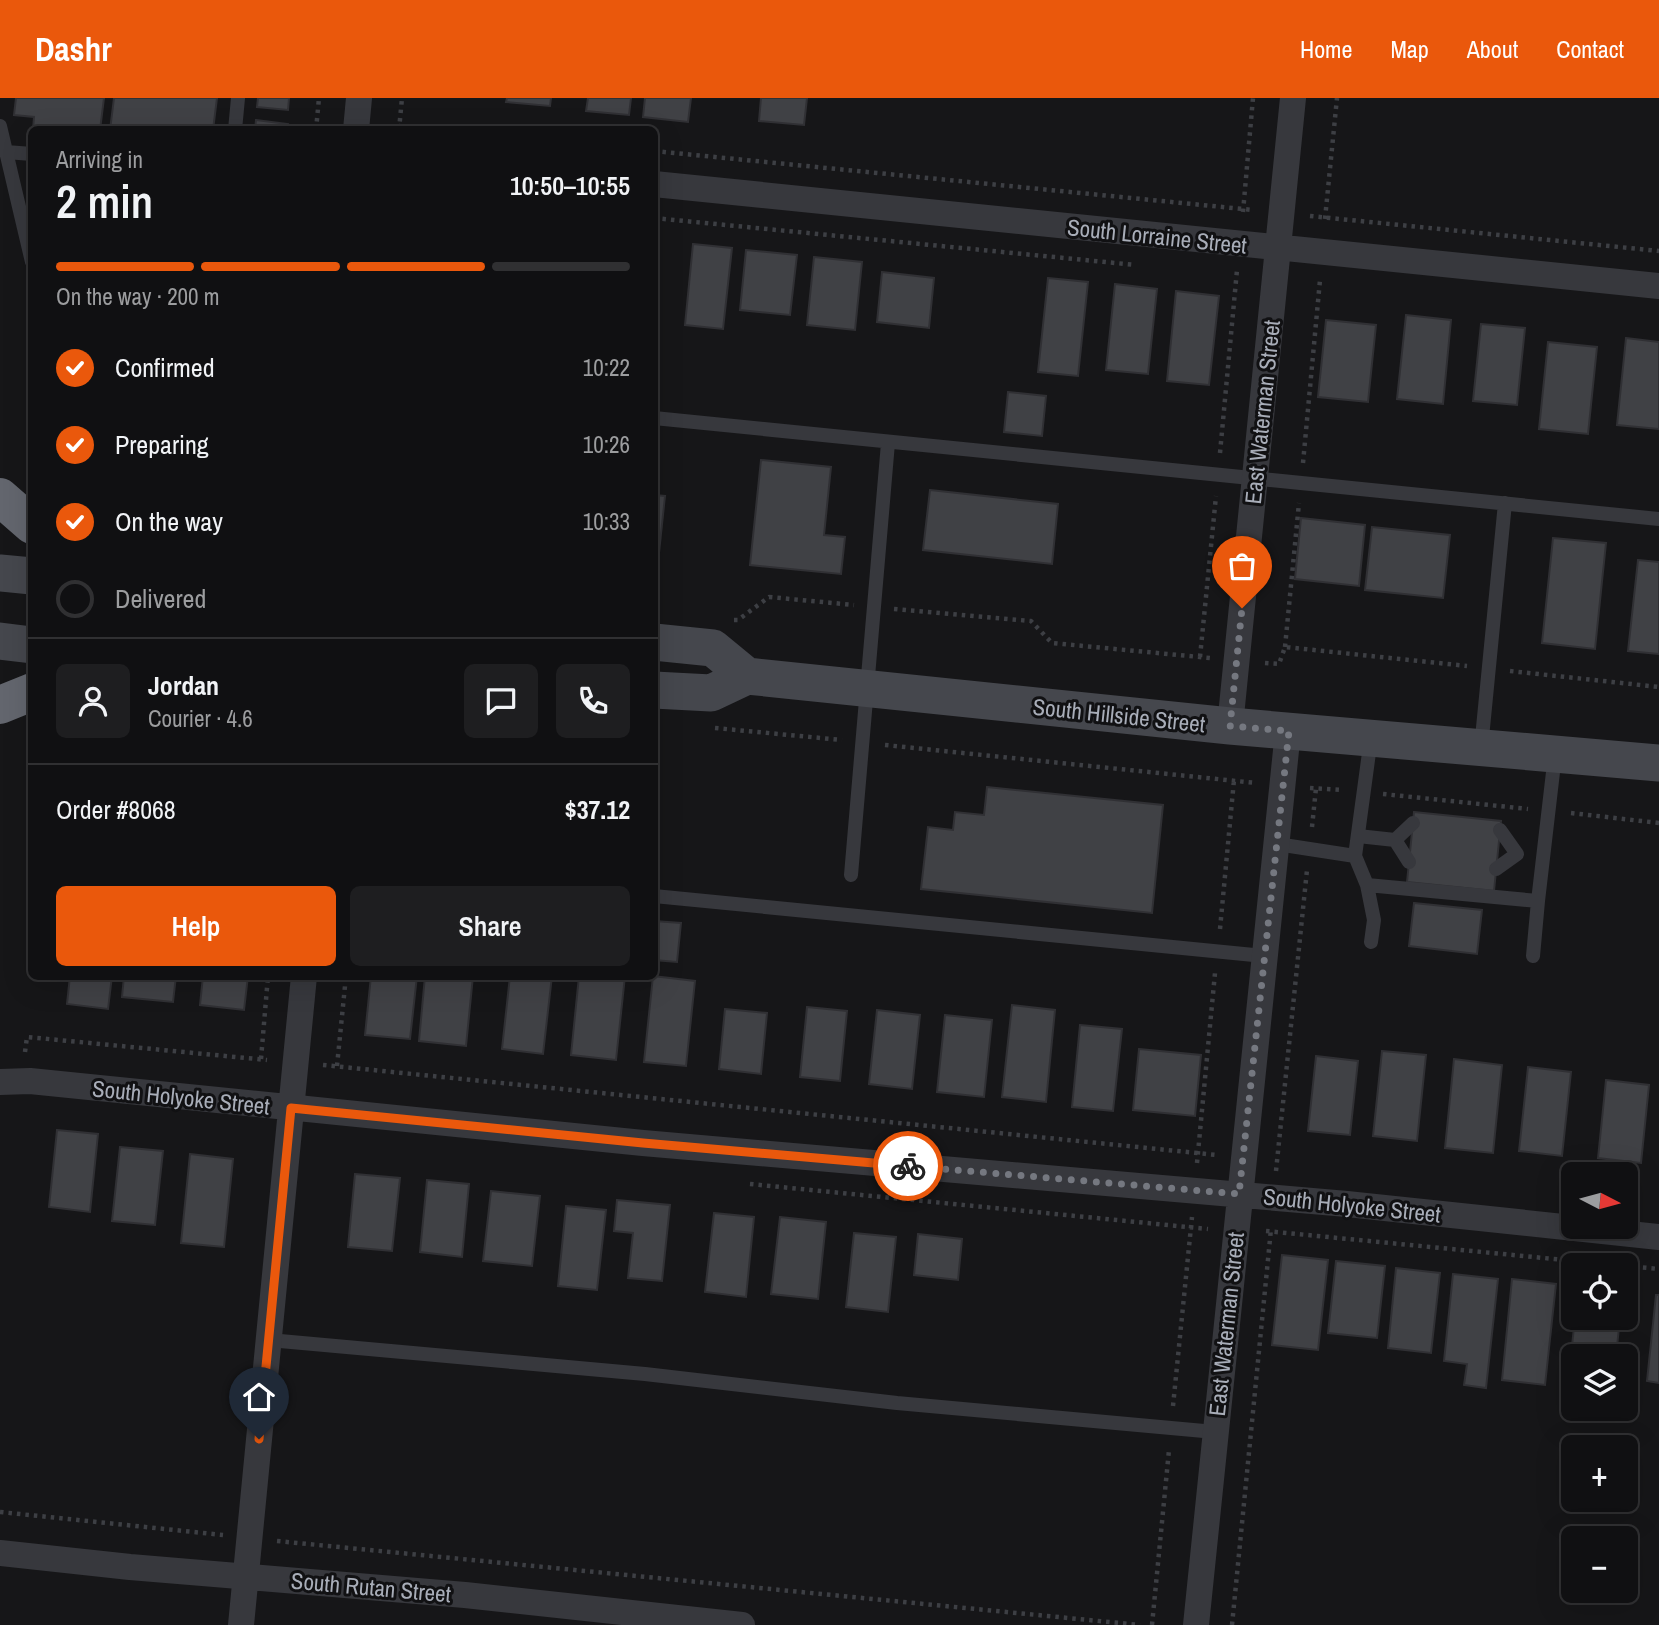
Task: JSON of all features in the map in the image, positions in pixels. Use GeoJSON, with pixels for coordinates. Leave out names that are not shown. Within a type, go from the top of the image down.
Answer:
{"type":"FeatureCollection","features":[{"type":"Feature","properties":{"kind":"highway"},"geometry":{"type":"LineString","coordinates":[[0,497],[28,522]]}},
{"type":"Feature","properties":{"kind":"highway"},"geometry":{"type":"LineString","coordinates":[[0,705],[28,694]]}},
{"type":"Feature","properties":{"kind":"main road"},"geometry":{"type":"LineString","coordinates":[[0,573],[28,576]]}},
{"type":"Feature","properties":{"kind":"main road"},"geometry":{"type":"LineString","coordinates":[[0,641],[28,644]]}},
{"type":"Feature","properties":{"kind":"main road"},"geometry":{"type":"LineString","coordinates":[[658,642],[713,648],[747,676],[711,693],[658,690]]}},
{"type":"Feature","properties":{"kind":"main road","name":"South Hillside Street"},"geometry":{"type":"LineString","coordinates":[[747,676],[1230,726],[1659,763]]}},
{"type":"Feature","properties":{"kind":"street"},"geometry":{"type":"LineString","coordinates":[[356,126],[359,98]]}},
{"type":"Feature","properties":{"kind":"street","name":"East Waterman Street"},"geometry":{"type":"LineString","coordinates":[[1230,726],[1293,98]]}},
{"type":"Feature","properties":{"kind":"street","name":"South Lorraine Street"},"geometry":{"type":"LineString","coordinates":[[658,184],[1659,286]]}},
{"type":"Feature","properties":{"kind":"street","name":"East Waterman Street"},"geometry":{"type":"LineString","coordinates":[[1195,1625],[1289,731]]}},
{"type":"Feature","properties":{"kind":"street"},"geometry":{"type":"LineString","coordinates":[[241,1625],[304,980]]}},
{"type":"Feature","properties":{"kind":"street","name":"South Holyoke Street"},"geometry":{"type":"LineString","coordinates":[[0,1082],[30,1081],[643,1143],[1239,1194],[1659,1237]]}},
{"type":"Feature","properties":{"kind":"street","name":"South Rutan Street"},"geometry":{"type":"LineString","coordinates":[[0,1553],[465,1595],[742,1625]]}},
{"type":"Feature","properties":{"kind":"lane"},"geometry":{"type":"LineString","coordinates":[[235,126],[238,98]]}},
{"type":"Feature","properties":{"kind":"lane"},"geometry":{"type":"LineString","coordinates":[[0,126],[28,245]]}},
{"type":"Feature","properties":{"kind":"lane"},"geometry":{"type":"LineString","coordinates":[[6,152],[28,154]]}},
{"type":"Feature","properties":{"kind":"lane"},"geometry":{"type":"LineString","coordinates":[[658,418],[1659,519]]}},
{"type":"Feature","properties":{"kind":"lane"},"geometry":{"type":"LineString","coordinates":[[851,874],[869,690],[888,443]]}},
{"type":"Feature","properties":{"kind":"lane"},"geometry":{"type":"LineString","coordinates":[[1481,748],[1505,503]]}},
{"type":"Feature","properties":{"kind":"lane"},"geometry":{"type":"LineString","coordinates":[[1371,738],[1355,856],[1367,885],[1374,920],[1371,942]]}},
{"type":"Feature","properties":{"kind":"lane"},"geometry":{"type":"LineString","coordinates":[[1533,956],[1556,754]]}},
{"type":"Feature","properties":{"kind":"lane"},"geometry":{"type":"LineString","coordinates":[[1358,836],[1395,840],[1413,823]]}},
{"type":"Feature","properties":{"kind":"lane"},"geometry":{"type":"LineString","coordinates":[[1500,830],[1517,854]]}},
{"type":"Feature","properties":{"kind":"lane"},"geometry":{"type":"LineString","coordinates":[[1395,840],[1409,862]]}},
{"type":"Feature","properties":{"kind":"lane"},"geometry":{"type":"LineString","coordinates":[[1277,844],[1355,856]]}},
{"type":"Feature","properties":{"kind":"lane"},"geometry":{"type":"LineString","coordinates":[[1496,869],[1517,854],[1543,857]]}},
{"type":"Feature","properties":{"kind":"lane"},"geometry":{"type":"LineString","coordinates":[[1367,885],[1538,901]]}},
{"type":"Feature","properties":{"kind":"lane"},"geometry":{"type":"LineString","coordinates":[[658,896],[1264,956]]}},
{"type":"Feature","properties":{"kind":"lane"},"geometry":{"type":"LineString","coordinates":[[269,1340],[645,1374],[897,1403],[1215,1432]]}},
{"type":"Feature","properties":{"kind":"path"},"geometry":{"type":"LineString","coordinates":[[316,126],[319,98]]}},
{"type":"Feature","properties":{"kind":"path"},"geometry":{"type":"LineString","coordinates":[[399,126],[402,98]]}},
{"type":"Feature","properties":{"kind":"path"},"geometry":{"type":"LineString","coordinates":[[1200,657],[1254,98]]}},
{"type":"Feature","properties":{"kind":"path"},"geometry":{"type":"LineString","coordinates":[[724,619],[738,620],[769,597],[1031,621],[1052,643],[1279,664],[1285,647],[1337,98]]}},
{"type":"Feature","properties":{"kind":"path"},"geometry":{"type":"LineString","coordinates":[[658,151],[1659,251]]}},
{"type":"Feature","properties":{"kind":"path"},"geometry":{"type":"LineString","coordinates":[[1285,647],[1659,687]]}},
{"type":"Feature","properties":{"kind":"path"},"geometry":{"type":"LineString","coordinates":[[708,727],[1659,823]]}},
{"type":"Feature","properties":{"kind":"path"},"geometry":{"type":"LineString","coordinates":[[261,1059],[268,980]]}},
{"type":"Feature","properties":{"kind":"path"},"geometry":{"type":"LineString","coordinates":[[337,1066],[346,980]]}},
{"type":"Feature","properties":{"kind":"path"},"geometry":{"type":"LineString","coordinates":[[25,1053],[27,1037],[275,1061]]}},
{"type":"Feature","properties":{"kind":"path"},"geometry":{"type":"LineString","coordinates":[[319,1065],[1198,1153],[1291,1168]]}},
{"type":"Feature","properties":{"kind":"path"},"geometry":{"type":"LineString","coordinates":[[749,1184],[1561,1260]]}},
{"type":"Feature","properties":{"kind":"path"},"geometry":{"type":"LineString","coordinates":[[1638,1267],[1659,1269]]}},
{"type":"Feature","properties":{"kind":"path"},"geometry":{"type":"LineString","coordinates":[[0,1512],[1140,1625]]}},
{"type":"Feature","properties":{"kind":"building"},"geometry":{"type":"Polygon","coordinates":[[[16,98],[104,98],[100,126],[33,126],[34,117],[14,115],[16,98]]]}},
{"type":"Feature","properties":{"kind":"building"},"geometry":{"type":"Polygon","coordinates":[[[114,98],[217,98],[214,126],[110,126],[114,98]]]}},
{"type":"Feature","properties":{"kind":"building"},"geometry":{"type":"Polygon","coordinates":[[[258,98],[289,98],[288,110],[257,107],[258,98]]]}},
{"type":"Feature","properties":{"kind":"building"},"geometry":{"type":"Polygon","coordinates":[[[507,98],[551,98],[550,106],[506,102],[507,98]]]}},
{"type":"Feature","properties":{"kind":"building"},"geometry":{"type":"Polygon","coordinates":[[[588,98],[631,98],[629,115],[586,111],[588,98]]]}},
{"type":"Feature","properties":{"kind":"building"},"geometry":{"type":"Polygon","coordinates":[[[645,98],[691,98],[688,122],[643,117],[645,98]]]}},
{"type":"Feature","properties":{"kind":"building"},"geometry":{"type":"Polygon","coordinates":[[[761,98],[807,98],[804,125],[759,121],[761,98]]]}},
{"type":"Feature","properties":{"kind":"building"},"geometry":{"type":"Polygon","coordinates":[[[256,120],[288,124],[288,126],[255,126],[256,120]]]}},
{"type":"Feature","properties":{"kind":"building"},"geometry":{"type":"Polygon","coordinates":[[[693,244],[732,248],[723,329],[685,325],[693,244]]]}},
{"type":"Feature","properties":{"kind":"building"},"geometry":{"type":"Polygon","coordinates":[[[746,250],[797,255],[790,315],[740,310],[746,250]]]}},
{"type":"Feature","properties":{"kind":"building"},"geometry":{"type":"Polygon","coordinates":[[[814,257],[862,262],[855,330],[807,325],[814,257]]]}},
{"type":"Feature","properties":{"kind":"building"},"geometry":{"type":"Polygon","coordinates":[[[882,272],[934,278],[929,328],[877,322],[882,272]]]}},
{"type":"Feature","properties":{"kind":"building"},"geometry":{"type":"Polygon","coordinates":[[[1048,278],[1088,282],[1078,376],[1038,372],[1048,278]]]}},
{"type":"Feature","properties":{"kind":"building"},"geometry":{"type":"Polygon","coordinates":[[[1115,284],[1157,289],[1148,374],[1106,370],[1115,284]]]}},
{"type":"Feature","properties":{"kind":"building"},"geometry":{"type":"Polygon","coordinates":[[[1176,291],[1219,296],[1209,385],[1167,381],[1176,291]]]}},
{"type":"Feature","properties":{"kind":"building"},"geometry":{"type":"Polygon","coordinates":[[[1406,315],[1451,320],[1443,404],[1397,399],[1406,315]]]}},
{"type":"Feature","properties":{"kind":"building"},"geometry":{"type":"Polygon","coordinates":[[[1326,320],[1376,325],[1368,402],[1318,397],[1326,320]]]}},
{"type":"Feature","properties":{"kind":"building"},"geometry":{"type":"Polygon","coordinates":[[[1481,324],[1525,328],[1517,405],[1473,401],[1481,324]]]}},
{"type":"Feature","properties":{"kind":"building"},"geometry":{"type":"Polygon","coordinates":[[[1626,338],[1659,342],[1659,429],[1617,425],[1626,338]]]}},
{"type":"Feature","properties":{"kind":"building"},"geometry":{"type":"Polygon","coordinates":[[[1548,342],[1597,347],[1588,434],[1539,429],[1548,342]]]}},
{"type":"Feature","properties":{"kind":"building"},"geometry":{"type":"Polygon","coordinates":[[[1008,392],[1046,396],[1042,436],[1004,432],[1008,392]]]}},
{"type":"Feature","properties":{"kind":"building"},"geometry":{"type":"Polygon","coordinates":[[[761,460],[831,467],[824,535],[845,537],[841,574],[750,565],[761,460]]]}},
{"type":"Feature","properties":{"kind":"building"},"geometry":{"type":"Polygon","coordinates":[[[930,490],[1058,504],[1052,564],[923,550],[930,490]]]}},
{"type":"Feature","properties":{"kind":"building"},"geometry":{"type":"Polygon","coordinates":[[[658,495],[665,496],[658,562],[658,495]]]}},
{"type":"Feature","properties":{"kind":"building"},"geometry":{"type":"Polygon","coordinates":[[[1301,518],[1365,525],[1359,586],[1295,579],[1301,518]]]}},
{"type":"Feature","properties":{"kind":"building"},"geometry":{"type":"Polygon","coordinates":[[[1372,527],[1450,535],[1443,598],[1365,590],[1372,527]]]}},
{"type":"Feature","properties":{"kind":"building"},"geometry":{"type":"Polygon","coordinates":[[[1553,538],[1606,543],[1595,649],[1542,643],[1553,538]]]}},
{"type":"Feature","properties":{"kind":"building"},"geometry":{"type":"Polygon","coordinates":[[[1638,560],[1659,562],[1659,654],[1628,651],[1638,560]]]}},
{"type":"Feature","properties":{"kind":"building"},"geometry":{"type":"Polygon","coordinates":[[[987,787],[1163,805],[1152,913],[921,889],[928,827],[953,830],[955,812],[984,815],[987,787]]]}},
{"type":"Feature","properties":{"kind":"building"},"geometry":{"type":"Polygon","coordinates":[[[1414,812],[1501,821],[1494,891],[1407,882],[1414,812]]]}},
{"type":"Feature","properties":{"kind":"building"},"geometry":{"type":"Polygon","coordinates":[[[1414,903],[1482,910],[1477,954],[1409,946],[1414,903]]]}},
{"type":"Feature","properties":{"kind":"building"},"geometry":{"type":"Polygon","coordinates":[[[658,921],[681,923],[677,962],[658,960],[658,921]]]}},
{"type":"Feature","properties":{"kind":"building"},"geometry":{"type":"Polygon","coordinates":[[[658,977],[695,981],[686,1066],[644,1062],[653,980],[658,980],[658,977]]]}},
{"type":"Feature","properties":{"kind":"building"},"geometry":{"type":"Polygon","coordinates":[[[70,980],[112,980],[108,1009],[67,1004],[70,980]]]}},
{"type":"Feature","properties":{"kind":"building"},"geometry":{"type":"Polygon","coordinates":[[[124,980],[176,980],[173,1002],[122,997],[124,980]]]}},
{"type":"Feature","properties":{"kind":"building"},"geometry":{"type":"Polygon","coordinates":[[[203,980],[248,980],[244,1010],[200,1005],[203,980]]]}},
{"type":"Feature","properties":{"kind":"building"},"geometry":{"type":"Polygon","coordinates":[[[371,980],[417,980],[410,1039],[365,1035],[371,980]]]}},
{"type":"Feature","properties":{"kind":"building"},"geometry":{"type":"Polygon","coordinates":[[[425,980],[473,980],[466,1046],[419,1041],[425,980]]]}},
{"type":"Feature","properties":{"kind":"building"},"geometry":{"type":"Polygon","coordinates":[[[510,980],[552,980],[543,1054],[502,1049],[510,980]]]}},
{"type":"Feature","properties":{"kind":"building"},"geometry":{"type":"Polygon","coordinates":[[[579,980],[625,980],[616,1060],[571,1055],[579,980]]]}},
{"type":"Feature","properties":{"kind":"building"},"geometry":{"type":"Polygon","coordinates":[[[1012,1005],[1055,1010],[1046,1102],[1002,1097],[1012,1005]]]}},
{"type":"Feature","properties":{"kind":"building"},"geometry":{"type":"Polygon","coordinates":[[[807,1007],[847,1011],[840,1081],[800,1077],[807,1007]]]}},
{"type":"Feature","properties":{"kind":"building"},"geometry":{"type":"Polygon","coordinates":[[[725,1009],[767,1013],[761,1074],[719,1069],[725,1009]]]}},
{"type":"Feature","properties":{"kind":"building"},"geometry":{"type":"Polygon","coordinates":[[[877,1010],[920,1015],[912,1089],[869,1084],[877,1010]]]}},
{"type":"Feature","properties":{"kind":"building"},"geometry":{"type":"Polygon","coordinates":[[[945,1015],[992,1020],[984,1097],[937,1092],[945,1015]]]}},
{"type":"Feature","properties":{"kind":"building"},"geometry":{"type":"Polygon","coordinates":[[[1080,1025],[1122,1029],[1113,1111],[1072,1107],[1080,1025]]]}},
{"type":"Feature","properties":{"kind":"building"},"geometry":{"type":"Polygon","coordinates":[[[1139,1049],[1201,1055],[1195,1116],[1133,1110],[1139,1049]]]}},
{"type":"Feature","properties":{"kind":"building"},"geometry":{"type":"Polygon","coordinates":[[[1382,1051],[1426,1055],[1417,1141],[1373,1136],[1382,1051]]]}},
{"type":"Feature","properties":{"kind":"building"},"geometry":{"type":"Polygon","coordinates":[[[1316,1056],[1358,1061],[1350,1135],[1308,1131],[1316,1056]]]}},
{"type":"Feature","properties":{"kind":"building"},"geometry":{"type":"Polygon","coordinates":[[[1454,1059],[1502,1065],[1493,1153],[1445,1148],[1454,1059]]]}},
{"type":"Feature","properties":{"kind":"building"},"geometry":{"type":"Polygon","coordinates":[[[1528,1067],[1571,1072],[1562,1156],[1519,1151],[1528,1067]]]}},
{"type":"Feature","properties":{"kind":"building"},"geometry":{"type":"Polygon","coordinates":[[[1606,1080],[1649,1085],[1641,1163],[1598,1158],[1606,1080]]]}},
{"type":"Feature","properties":{"kind":"building"},"geometry":{"type":"Polygon","coordinates":[[[57,1130],[98,1134],[90,1212],[49,1207],[57,1130]]]}},
{"type":"Feature","properties":{"kind":"building"},"geometry":{"type":"Polygon","coordinates":[[[120,1147],[163,1151],[155,1225],[112,1221],[120,1147]]]}},
{"type":"Feature","properties":{"kind":"building"},"geometry":{"type":"Polygon","coordinates":[[[190,1154],[233,1159],[224,1247],[181,1243],[190,1154]]]}},
{"type":"Feature","properties":{"kind":"building"},"geometry":{"type":"Polygon","coordinates":[[[355,1174],[400,1178],[392,1251],[348,1247],[355,1174]]]}},
{"type":"Feature","properties":{"kind":"building"},"geometry":{"type":"Polygon","coordinates":[[[427,1180],[469,1184],[462,1257],[420,1252],[427,1180]]]}},
{"type":"Feature","properties":{"kind":"building"},"geometry":{"type":"Polygon","coordinates":[[[491,1191],[540,1196],[532,1266],[483,1261],[491,1191]]]}},
{"type":"Feature","properties":{"kind":"building"},"geometry":{"type":"Polygon","coordinates":[[[617,1200],[670,1205],[662,1281],[628,1278],[633,1233],[614,1231],[617,1200]]]}},
{"type":"Feature","properties":{"kind":"building"},"geometry":{"type":"Polygon","coordinates":[[[566,1206],[606,1210],[597,1290],[558,1286],[566,1206]]]}},
{"type":"Feature","properties":{"kind":"building"},"geometry":{"type":"Polygon","coordinates":[[[714,1213],[754,1217],[746,1297],[705,1292],[714,1213]]]}},
{"type":"Feature","properties":{"kind":"building"},"geometry":{"type":"Polygon","coordinates":[[[780,1217],[826,1222],[818,1299],[771,1294],[780,1217]]]}},
{"type":"Feature","properties":{"kind":"building"},"geometry":{"type":"Polygon","coordinates":[[[854,1233],[896,1237],[888,1312],[846,1307],[854,1233]]]}},
{"type":"Feature","properties":{"kind":"building"},"geometry":{"type":"Polygon","coordinates":[[[918,1234],[962,1239],[958,1280],[914,1275],[918,1234]]]}},
{"type":"Feature","properties":{"kind":"building"},"geometry":{"type":"Polygon","coordinates":[[[1282,1255],[1328,1260],[1318,1350],[1272,1345],[1282,1255]]]}},
{"type":"Feature","properties":{"kind":"building"},"geometry":{"type":"Polygon","coordinates":[[[1336,1261],[1385,1266],[1377,1338],[1328,1333],[1336,1261]]]}},
{"type":"Feature","properties":{"kind":"building"},"geometry":{"type":"Polygon","coordinates":[[[1396,1268],[1440,1273],[1431,1353],[1388,1348],[1396,1268]]]}},
{"type":"Feature","properties":{"kind":"building"},"geometry":{"type":"Polygon","coordinates":[[[1453,1274],[1498,1279],[1486,1388],[1464,1385],[1467,1364],[1444,1361],[1453,1274]]]}},
{"type":"Feature","properties":{"kind":"building"},"geometry":{"type":"Polygon","coordinates":[[[1512,1279],[1556,1284],[1545,1385],[1502,1380],[1512,1279]]]}},
{"type":"Feature","properties":{"kind":"building"},"geometry":{"type":"Polygon","coordinates":[[[1656,1295],[1659,1295],[1659,1383],[1647,1381],[1656,1295]]]}},
{"type":"Feature","properties":{"kind":"building"},"geometry":{"type":"Polygon","coordinates":[[[1574,1330],[1619,1330],[1617,1344],[1572,1344],[1574,1330]]]}},
{"type":"Feature","properties":{"kind":"way so far"},"geometry":{"type":"LineString","coordinates":[[908,1166],[1239,1194],[1289,731],[1230,726],[1242,608]]}},
{"type":"Feature","properties":{"kind":"route"},"geometry":{"type":"LineString","coordinates":[[259,1439],[291,1108],[908,1166]]}}]}
